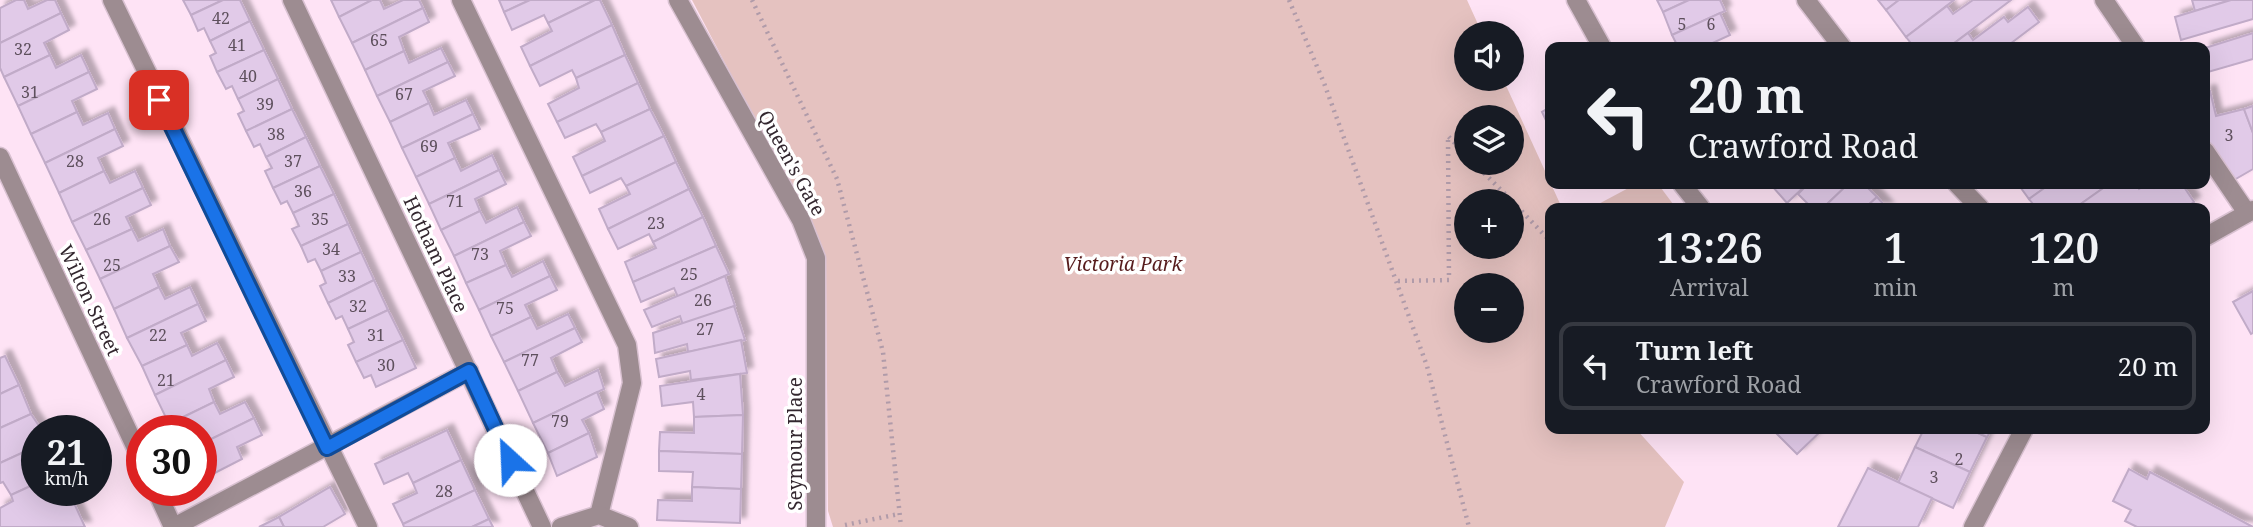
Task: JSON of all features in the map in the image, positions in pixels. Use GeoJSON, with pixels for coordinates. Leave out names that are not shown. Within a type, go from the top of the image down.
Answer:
{"type":"FeatureCollection","features":[{"type":"Feature","properties":{"kind":"street"},"geometry":{"type":"LineString","coordinates":[[111,0],[327,448],[368,527]]}},
{"type":"Feature","properties":{"kind":"street","name":"Hotham Place"},"geometry":{"type":"LineString","coordinates":[[292,0],[542,527]]}},
{"type":"Feature","properties":{"kind":"street"},"geometry":{"type":"LineString","coordinates":[[461,0],[627,345],[632,383],[599,515]]}},
{"type":"Feature","properties":{"kind":"street","name":"Queen's Gate"},"geometry":{"type":"LineString","coordinates":[[678,0],[801,220],[816,258],[816,361]]}},
{"type":"Feature","properties":{"kind":"street"},"geometry":{"type":"LineString","coordinates":[[1576,0],[1599,42]]}},
{"type":"Feature","properties":{"kind":"street"},"geometry":{"type":"LineString","coordinates":[[1806,0],[1838,42]]}},
{"type":"Feature","properties":{"kind":"street"},"geometry":{"type":"LineString","coordinates":[[2104,0],[2133,42]]}},
{"type":"Feature","properties":{"kind":"street","name":"Wilton Street"},"geometry":{"type":"LineString","coordinates":[[0,157],[126,427]]}},
{"type":"Feature","properties":{"kind":"street"},"geometry":{"type":"LineString","coordinates":[[2210,158],[2250,212],[2210,234]]}},
{"type":"Feature","properties":{"kind":"street"},"geometry":{"type":"LineString","coordinates":[[1686,189],[1697,203]]}},
{"type":"Feature","properties":{"kind":"street"},"geometry":{"type":"LineString","coordinates":[[1962,189],[1975,203]]}},
{"type":"Feature","properties":{"kind":"street","name":"Seymour Place"},"geometry":{"type":"LineString","coordinates":[[816,361],[816,527]]}},
{"type":"Feature","properties":{"kind":"street"},"geometry":{"type":"LineString","coordinates":[[163,506],[173,527],[469,371]]}},
{"type":"Feature","properties":{"kind":"street"},"geometry":{"type":"LineString","coordinates":[[1973,527],[2021,434]]}},
{"type":"Feature","properties":{"kind":"street"},"geometry":{"type":"LineString","coordinates":[[561,527],[599,515],[629,527]]}},
{"type":"Feature","properties":{"kind":"path"},"geometry":{"type":"LineString","coordinates":[[1290,0],[1324,83],[1427,366],[1469,527]]}},
{"type":"Feature","properties":{"kind":"path"},"geometry":{"type":"LineString","coordinates":[[1398,281],[1449,280],[1448,136],[1454,142]]}},
{"type":"Feature","properties":{"kind":"path"},"geometry":{"type":"LineString","coordinates":[[1486,175],[1500,189]]}},
{"type":"Feature","properties":{"kind":"path"},"geometry":{"type":"LineString","coordinates":[[1524,214],[1545,236]]}},
{"type":"Feature","properties":{"kind":"path"},"geometry":{"type":"LineString","coordinates":[[837,527],[899,514]]}},
{"type":"Feature","properties":{"kind":"green space","name":"Victoria Park"},"geometry":{"type":"Polygon","coordinates":[[[692,0],[1467,0],[1477,21],[1454,21],[1454,91],[1508,91],[1515,105],[1454,105],[1454,175],[1524,175],[1524,125],[1545,171],[1545,189],[1553,189],[1560,203],[1545,203],[1545,434],[1641,434],[1684,482],[1665,527],[833,527],[828,511],[826,256],[692,0]]]}},
{"type":"Feature","properties":{"kind":"green space"},"geometry":{"type":"Polygon","coordinates":[[[1627,189],[1662,189],[1672,203],[1600,203],[1627,189]]]}},
{"type":"Feature","properties":{"kind":"building"},"geometry":{"type":"Polygon","coordinates":[[[16,0],[24,0],[28,9],[47,0],[55,0],[61,13],[0,43],[0,8],[16,0]]]}},
{"type":"Feature","properties":{"kind":"building"},"geometry":{"type":"Polygon","coordinates":[[[183,0],[223,0],[191,15],[183,0]]]}},
{"type":"Feature","properties":{"kind":"building"},"geometry":{"type":"Polygon","coordinates":[[[223,0],[240,0],[250,21],[210,41],[204,28],[198,31],[191,15],[223,0]]]}},
{"type":"Feature","properties":{"kind":"building"},"geometry":{"type":"Polygon","coordinates":[[[331,0],[372,0],[339,17],[331,0]]]}},
{"type":"Feature","properties":{"kind":"building"},"geometry":{"type":"Polygon","coordinates":[[[372,0],[380,0],[384,9],[403,0],[419,0],[423,8],[352,43],[339,17],[372,0]]]}},
{"type":"Feature","properties":{"kind":"building"},"geometry":{"type":"Polygon","coordinates":[[[499,0],[530,0],[504,12],[499,0]]]}},
{"type":"Feature","properties":{"kind":"building"},"geometry":{"type":"Polygon","coordinates":[[[530,0],[595,0],[548,23],[544,15],[512,30],[504,12],[530,0]]]}},
{"type":"Feature","properties":{"kind":"building"},"geometry":{"type":"Polygon","coordinates":[[[600,0],[612,25],[530,66],[521,47],[552,31],[548,23],[600,0]]]}},
{"type":"Feature","properties":{"kind":"building"},"geometry":{"type":"Polygon","coordinates":[[[1657,0],[1689,0],[1663,12],[1657,0]]]}},
{"type":"Feature","properties":{"kind":"building"},"geometry":{"type":"Polygon","coordinates":[[[1689,0],[1720,0],[1725,11],[1672,35],[1663,12],[1689,0]]]}},
{"type":"Feature","properties":{"kind":"building"},"geometry":{"type":"Polygon","coordinates":[[[1878,0],[1899,0],[1886,10],[1878,0]]]}},
{"type":"Feature","properties":{"kind":"building"},"geometry":{"type":"Polygon","coordinates":[[[1899,0],[1954,0],[1906,37],[1886,10],[1899,0]]]}},
{"type":"Feature","properties":{"kind":"building"},"geometry":{"type":"Polygon","coordinates":[[[1973,0],[2011,0],[1956,42],[1910,42],[1906,37],[1947,6],[1953,14],[1973,0]]]}},
{"type":"Feature","properties":{"kind":"building"},"geometry":{"type":"Polygon","coordinates":[[[2192,0],[2231,0],[2195,11],[2192,0]]]}},
{"type":"Feature","properties":{"kind":"building"},"geometry":{"type":"Polygon","coordinates":[[[2231,0],[2253,0],[2253,19],[2181,40],[2175,17],[2231,0]]]}},
{"type":"Feature","properties":{"kind":"building"},"geometry":{"type":"Polygon","coordinates":[[[2028,7],[2039,22],[2013,42],[1956,42],[1968,33],[1973,40],[2004,17],[2008,22],[2028,7]]]}},
{"type":"Feature","properties":{"kind":"building"},"geometry":{"type":"Polygon","coordinates":[[[423,8],[429,22],[399,37],[404,51],[365,70],[352,43],[423,8]]]}},
{"type":"Feature","properties":{"kind":"building"},"geometry":{"type":"Polygon","coordinates":[[[61,13],[69,30],[44,43],[50,55],[4,77],[0,68],[0,43],[61,13]]]}},
{"type":"Feature","properties":{"kind":"building"},"geometry":{"type":"Polygon","coordinates":[[[1720,13],[1730,35],[1715,42],[1676,42],[1672,35],[1720,13]]]}},
{"type":"Feature","properties":{"kind":"building"},"geometry":{"type":"Polygon","coordinates":[[[250,21],[264,50],[217,72],[210,56],[216,53],[210,41],[250,21]]]}},
{"type":"Feature","properties":{"kind":"building"},"geometry":{"type":"Polygon","coordinates":[[[612,25],[625,55],[576,78],[572,70],[540,86],[530,66],[612,25]]]}},
{"type":"Feature","properties":{"kind":"building"},"geometry":{"type":"Polygon","coordinates":[[[2253,33],[2253,59],[2210,71],[2210,46],[2253,33]]]}},
{"type":"Feature","properties":{"kind":"building"},"geometry":{"type":"Polygon","coordinates":[[[441,48],[448,62],[377,96],[365,70],[404,51],[409,63],[441,48]]]}},
{"type":"Feature","properties":{"kind":"building"},"geometry":{"type":"Polygon","coordinates":[[[264,50],[278,79],[238,99],[232,86],[226,89],[217,72],[264,50]]]}},
{"type":"Feature","properties":{"kind":"building"},"geometry":{"type":"Polygon","coordinates":[[[50,55],[56,68],[81,55],[89,72],[18,106],[4,77],[50,55]]]}},
{"type":"Feature","properties":{"kind":"building"},"geometry":{"type":"Polygon","coordinates":[[[625,55],[638,83],[557,122],[548,104],[579,88],[576,78],[625,55]]]}},
{"type":"Feature","properties":{"kind":"building"},"geometry":{"type":"Polygon","coordinates":[[[448,62],[455,76],[423,91],[429,103],[390,122],[377,96],[448,62]]]}},
{"type":"Feature","properties":{"kind":"building"},"geometry":{"type":"Polygon","coordinates":[[[89,72],[97,89],[72,101],[77,112],[31,134],[18,106],[89,72]]]}},
{"type":"Feature","properties":{"kind":"building"},"geometry":{"type":"Polygon","coordinates":[[[278,79],[292,109],[246,131],[238,114],[244,111],[238,99],[278,79]]]}},
{"type":"Feature","properties":{"kind":"building"},"geometry":{"type":"Polygon","coordinates":[[[638,83],[650,109],[601,132],[596,124],[565,138],[557,122],[638,83]]]}},
{"type":"Feature","properties":{"kind":"building"},"geometry":{"type":"Polygon","coordinates":[[[2210,91],[2216,116],[2244,109],[2253,133],[2253,169],[2234,180],[2210,145],[2210,91]]]}},
{"type":"Feature","properties":{"kind":"building"},"geometry":{"type":"Polygon","coordinates":[[[466,100],[473,114],[402,148],[390,122],[429,103],[434,115],[466,100]]]}},
{"type":"Feature","properties":{"kind":"building"},"geometry":{"type":"Polygon","coordinates":[[[2253,106],[2253,133],[2244,109],[2253,106]]]}},
{"type":"Feature","properties":{"kind":"building"},"geometry":{"type":"Polygon","coordinates":[[[292,109],[306,137],[266,157],[260,144],[254,147],[246,131],[292,109]]]}},
{"type":"Feature","properties":{"kind":"building"},"geometry":{"type":"Polygon","coordinates":[[[650,109],[664,136],[582,176],[573,157],[605,141],[601,132],[650,109]]]}},
{"type":"Feature","properties":{"kind":"building"},"geometry":{"type":"Polygon","coordinates":[[[77,112],[83,125],[108,113],[115,129],[45,163],[31,134],[77,112]]]}},
{"type":"Feature","properties":{"kind":"building"},"geometry":{"type":"Polygon","coordinates":[[[473,114],[480,129],[448,143],[455,158],[416,177],[402,148],[473,114]]]}},
{"type":"Feature","properties":{"kind":"building"},"geometry":{"type":"Polygon","coordinates":[[[115,129],[123,146],[98,158],[104,171],[59,193],[45,163],[115,129]]]}},
{"type":"Feature","properties":{"kind":"building"},"geometry":{"type":"Polygon","coordinates":[[[664,136],[676,162],[626,186],[621,178],[590,193],[582,176],[664,136]]]}},
{"type":"Feature","properties":{"kind":"building"},"geometry":{"type":"Polygon","coordinates":[[[306,137],[320,166],[273,188],[265,171],[272,168],[266,157],[306,137]]]}},
{"type":"Feature","properties":{"kind":"building"},"geometry":{"type":"Polygon","coordinates":[[[492,155],[499,170],[429,204],[416,177],[455,158],[461,171],[492,155]]]}},
{"type":"Feature","properties":{"kind":"building"},"geometry":{"type":"Polygon","coordinates":[[[676,162],[689,189],[608,229],[599,209],[630,194],[626,186],[676,162]]]}},
{"type":"Feature","properties":{"kind":"building"},"geometry":{"type":"Polygon","coordinates":[[[320,166],[334,194],[293,213],[287,201],[281,204],[273,188],[320,166]]]}},
{"type":"Feature","properties":{"kind":"building"},"geometry":{"type":"Polygon","coordinates":[[[499,170],[506,184],[475,199],[480,211],[441,230],[429,204],[499,170]]]}},
{"type":"Feature","properties":{"kind":"building"},"geometry":{"type":"Polygon","coordinates":[[[104,171],[110,183],[135,171],[143,188],[72,222],[59,193],[104,171]]]}},
{"type":"Feature","properties":{"kind":"building"},"geometry":{"type":"Polygon","coordinates":[[[143,188],[151,205],[126,217],[132,229],[86,250],[72,222],[143,188]]]}},
{"type":"Feature","properties":{"kind":"building"},"geometry":{"type":"Polygon","coordinates":[[[689,189],[703,217],[653,242],[649,234],[618,249],[608,229],[689,189]]]}},
{"type":"Feature","properties":{"kind":"building"},"geometry":{"type":"Polygon","coordinates":[[[1775,189],[1802,189],[1787,203],[1775,189]]]}},
{"type":"Feature","properties":{"kind":"building"},"geometry":{"type":"Polygon","coordinates":[[[1803,189],[1843,189],[1828,203],[1807,203],[1798,194],[1803,189]]]}},
{"type":"Feature","properties":{"kind":"building"},"geometry":{"type":"Polygon","coordinates":[[[1843,189],[1869,189],[1877,197],[1870,203],[1828,203],[1843,189]]]}},
{"type":"Feature","properties":{"kind":"building"},"geometry":{"type":"Polygon","coordinates":[[[2022,189],[2043,189],[2029,199],[2022,189]]]}},
{"type":"Feature","properties":{"kind":"building"},"geometry":{"type":"Polygon","coordinates":[[[2043,189],[2102,189],[2082,203],[2032,203],[2029,199],[2043,189]]]}},
{"type":"Feature","properties":{"kind":"building"},"geometry":{"type":"Polygon","coordinates":[[[2102,189],[2185,189],[2194,202],[2192,203],[2082,203],[2102,189]]]}},
{"type":"Feature","properties":{"kind":"building"},"geometry":{"type":"Polygon","coordinates":[[[334,194],[348,224],[301,246],[292,229],[299,226],[293,213],[334,194]]]}},
{"type":"Feature","properties":{"kind":"building"},"geometry":{"type":"Polygon","coordinates":[[[1877,197],[1882,203],[1870,203],[1877,197]]]}},
{"type":"Feature","properties":{"kind":"building"},"geometry":{"type":"Polygon","coordinates":[[[517,207],[524,222],[454,256],[441,230],[480,211],[486,223],[517,207]]]}},
{"type":"Feature","properties":{"kind":"building"},"geometry":{"type":"Polygon","coordinates":[[[703,217],[716,246],[633,282],[625,262],[656,248],[653,242],[703,217]]]}},
{"type":"Feature","properties":{"kind":"building"},"geometry":{"type":"Polygon","coordinates":[[[524,222],[531,236],[500,251],[506,265],[466,283],[454,256],[524,222]]]}},
{"type":"Feature","properties":{"kind":"building"},"geometry":{"type":"Polygon","coordinates":[[[348,224],[361,252],[321,271],[315,259],[308,262],[301,246],[348,224]]]}},
{"type":"Feature","properties":{"kind":"building"},"geometry":{"type":"Polygon","coordinates":[[[132,229],[138,241],[163,229],[170,246],[100,279],[86,250],[132,229]]]}},
{"type":"Feature","properties":{"kind":"building"},"geometry":{"type":"Polygon","coordinates":[[[170,246],[179,262],[153,274],[159,287],[114,309],[100,279],[170,246]]]}},
{"type":"Feature","properties":{"kind":"building"},"geometry":{"type":"Polygon","coordinates":[[[716,246],[729,274],[678,297],[674,288],[641,302],[633,282],[716,246]]]}},
{"type":"Feature","properties":{"kind":"building"},"geometry":{"type":"Polygon","coordinates":[[[361,252],[374,280],[328,303],[320,286],[326,283],[321,271],[361,252]]]}},
{"type":"Feature","properties":{"kind":"building"},"geometry":{"type":"Polygon","coordinates":[[[543,261],[550,276],[479,310],[466,283],[506,265],[512,277],[543,261]]]}},
{"type":"Feature","properties":{"kind":"building"},"geometry":{"type":"Polygon","coordinates":[[[550,276],[557,290],[525,305],[531,317],[491,336],[479,310],[550,276]]]}},
{"type":"Feature","properties":{"kind":"building"},"geometry":{"type":"Polygon","coordinates":[[[725,276],[735,306],[683,325],[680,316],[652,327],[644,310],[725,276]]]}},
{"type":"Feature","properties":{"kind":"building"},"geometry":{"type":"Polygon","coordinates":[[[374,280],[388,310],[348,329],[342,316],[336,319],[328,303],[374,280]]]}},
{"type":"Feature","properties":{"kind":"building"},"geometry":{"type":"Polygon","coordinates":[[[159,287],[165,299],[190,287],[198,304],[127,338],[114,309],[159,287]]]}},
{"type":"Feature","properties":{"kind":"building"},"geometry":{"type":"Polygon","coordinates":[[[2253,291],[2253,333],[2251,334],[2233,302],[2253,291]]]}},
{"type":"Feature","properties":{"kind":"building"},"geometry":{"type":"Polygon","coordinates":[[[198,304],[206,321],[181,333],[187,345],[142,366],[127,338],[198,304]]]}},
{"type":"Feature","properties":{"kind":"building"},"geometry":{"type":"Polygon","coordinates":[[[734,306],[745,340],[688,352],[687,344],[655,353],[653,333],[734,306]]]}},
{"type":"Feature","properties":{"kind":"building"},"geometry":{"type":"Polygon","coordinates":[[[388,310],[403,340],[356,362],[348,345],[354,342],[348,329],[388,310]]]}},
{"type":"Feature","properties":{"kind":"building"},"geometry":{"type":"Polygon","coordinates":[[[568,314],[575,328],[504,362],[491,336],[531,317],[537,329],[568,314]]]}},
{"type":"Feature","properties":{"kind":"building"},"geometry":{"type":"Polygon","coordinates":[[[575,328],[582,342],[551,358],[557,372],[518,391],[504,362],[575,328]]]}},
{"type":"Feature","properties":{"kind":"building"},"geometry":{"type":"Polygon","coordinates":[[[403,340],[416,368],[376,387],[371,375],[364,378],[356,362],[403,340]]]}},
{"type":"Feature","properties":{"kind":"building"},"geometry":{"type":"Polygon","coordinates":[[[741,340],[747,373],[691,380],[690,371],[659,377],[656,359],[741,340]]]}},
{"type":"Feature","properties":{"kind":"building"},"geometry":{"type":"Polygon","coordinates":[[[217,343],[226,360],[155,395],[142,366],[187,345],[192,356],[217,343]]]}},
{"type":"Feature","properties":{"kind":"building"},"geometry":{"type":"Polygon","coordinates":[[[5,356],[19,385],[0,394],[0,358],[5,356]]]}},
{"type":"Feature","properties":{"kind":"building"},"geometry":{"type":"Polygon","coordinates":[[[226,360],[234,377],[209,389],[214,402],[187,415],[165,415],[155,395],[226,360]]]}},
{"type":"Feature","properties":{"kind":"building"},"geometry":{"type":"Polygon","coordinates":[[[598,370],[604,389],[533,423],[518,391],[557,372],[565,386],[598,370]]]}},
{"type":"Feature","properties":{"kind":"building"},"geometry":{"type":"Polygon","coordinates":[[[740,374],[743,415],[694,417],[693,402],[662,406],[660,386],[740,374]]]}},
{"type":"Feature","properties":{"kind":"building"},"geometry":{"type":"Polygon","coordinates":[[[19,385],[31,414],[21,415],[21,419],[0,428],[0,394],[19,385]]]}},
{"type":"Feature","properties":{"kind":"building"},"geometry":{"type":"Polygon","coordinates":[[[597,392],[604,409],[582,420],[589,433],[548,453],[533,423],[597,392]]]}},
{"type":"Feature","properties":{"kind":"building"},"geometry":{"type":"Polygon","coordinates":[[[214,402],[220,414],[245,402],[254,418],[217,436],[217,415],[187,415],[214,402]]]}},
{"type":"Feature","properties":{"kind":"building"},"geometry":{"type":"Polygon","coordinates":[[[743,415],[742,454],[659,451],[660,432],[694,433],[694,417],[743,415]]]}},
{"type":"Feature","properties":{"kind":"building"},"geometry":{"type":"Polygon","coordinates":[[[254,418],[262,435],[237,447],[242,459],[217,472],[217,436],[254,418]]]}},
{"type":"Feature","properties":{"kind":"building"},"geometry":{"type":"Polygon","coordinates":[[[21,419],[21,453],[0,463],[0,428],[21,419]]]}},
{"type":"Feature","properties":{"kind":"building"},"geometry":{"type":"Polygon","coordinates":[[[447,430],[461,460],[413,483],[408,473],[384,484],[375,464],[447,430]]]}},
{"type":"Feature","properties":{"kind":"building"},"geometry":{"type":"Polygon","coordinates":[[[589,433],[597,457],[557,476],[548,453],[589,433]]]}},
{"type":"Feature","properties":{"kind":"building"},"geometry":{"type":"Polygon","coordinates":[[[1777,434],[1818,434],[1797,454],[1777,434]]]}},
{"type":"Feature","properties":{"kind":"building"},"geometry":{"type":"Polygon","coordinates":[[[1922,434],[1980,434],[1987,437],[1970,472],[1915,447],[1922,434]]]}},
{"type":"Feature","properties":{"kind":"building"},"geometry":{"type":"Polygon","coordinates":[[[1915,447],[1970,472],[1953,508],[1898,483],[1915,447]]]}},
{"type":"Feature","properties":{"kind":"building"},"geometry":{"type":"Polygon","coordinates":[[[659,451],[742,454],[741,489],[692,487],[693,472],[659,471],[659,451]]]}},
{"type":"Feature","properties":{"kind":"building"},"geometry":{"type":"Polygon","coordinates":[[[21,453],[21,490],[11,495],[3,482],[0,483],[0,463],[21,453]]]}},
{"type":"Feature","properties":{"kind":"building"},"geometry":{"type":"Polygon","coordinates":[[[461,460],[475,490],[403,524],[393,504],[417,493],[413,483],[461,460]]]}},
{"type":"Feature","properties":{"kind":"building"},"geometry":{"type":"Polygon","coordinates":[[[1868,468],[1932,498],[1918,527],[1838,527],[1868,468]]]}},
{"type":"Feature","properties":{"kind":"building"},"geometry":{"type":"Polygon","coordinates":[[[2129,469],[2147,479],[2150,472],[2253,527],[2137,527],[2125,521],[2131,510],[2113,501],[2129,469]]]}},
{"type":"Feature","properties":{"kind":"building"},"geometry":{"type":"Polygon","coordinates":[[[330,487],[345,514],[323,527],[284,527],[279,517],[330,487]]]}},
{"type":"Feature","properties":{"kind":"building"},"geometry":{"type":"Polygon","coordinates":[[[692,487],[741,489],[740,523],[657,520],[658,500],[692,501],[692,487]]]}},
{"type":"Feature","properties":{"kind":"building"},"geometry":{"type":"Polygon","coordinates":[[[21,490],[21,506],[75,506],[85,527],[0,527],[0,508],[13,501],[11,495],[21,490]]]}},
{"type":"Feature","properties":{"kind":"building"},"geometry":{"type":"Polygon","coordinates":[[[475,490],[489,519],[472,527],[404,527],[403,524],[475,490]]]}},
{"type":"Feature","properties":{"kind":"building"},"geometry":{"type":"Polygon","coordinates":[[[279,517],[284,527],[259,527],[279,517]]]}},
{"type":"Feature","properties":{"kind":"building"},"geometry":{"type":"Polygon","coordinates":[[[489,519],[493,527],[472,527],[489,519]]]}},
{"type":"Feature","properties":{"kind":"route"},"geometry":{"type":"LineString","coordinates":[[159,100],[327,448],[469,371],[510,460]]}}]}
